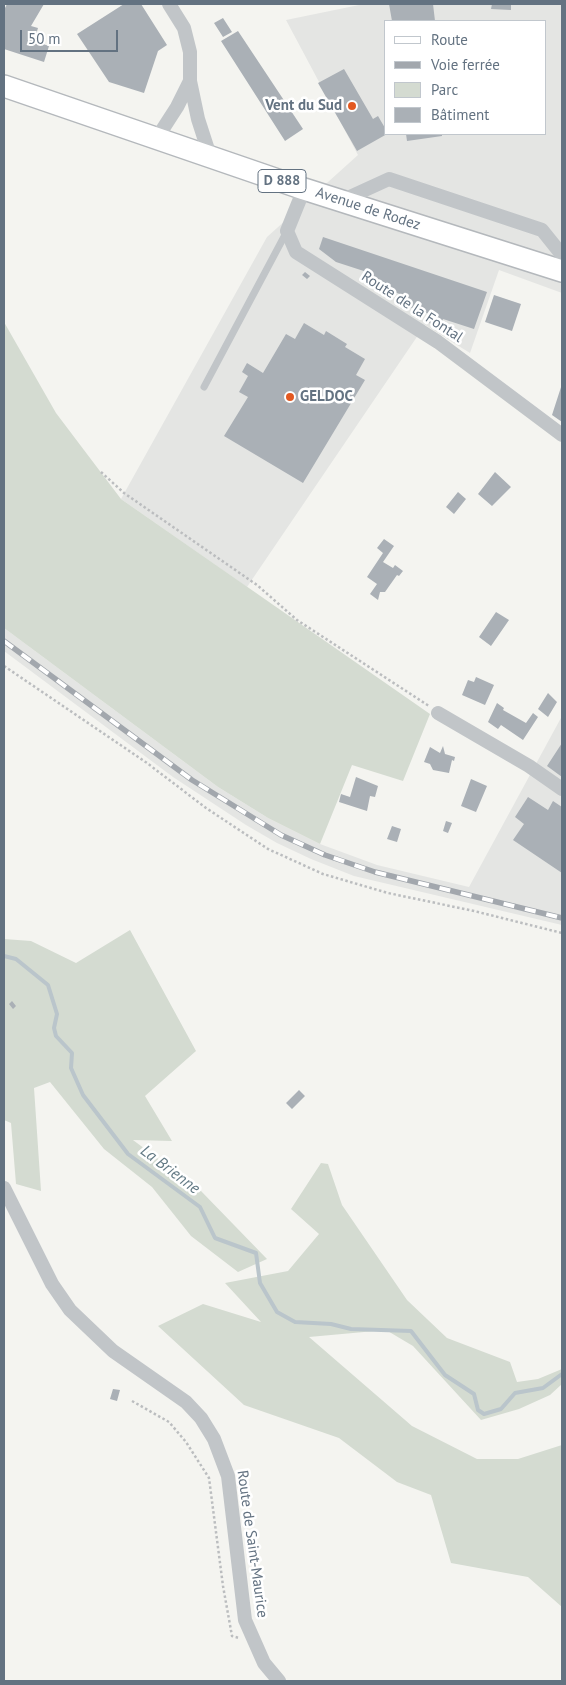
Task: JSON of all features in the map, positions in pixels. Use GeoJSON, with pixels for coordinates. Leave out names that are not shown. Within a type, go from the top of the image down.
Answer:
{"type":"FeatureCollection","features":[{"type":"Feature","properties":{"kind":"main road","name":"Avenue de Rodez"},"geometry":{"type":"LineString","coordinates":[[4,86],[304,189],[562,271]]}},
{"type":"Feature","properties":{"kind":"street"},"geometry":{"type":"LineString","coordinates":[[169,4],[184,28],[190,52],[190,81],[198,119],[210,156]]}},
{"type":"Feature","properties":{"kind":"street"},"geometry":{"type":"LineString","coordinates":[[158,138],[190,81]]}},
{"type":"Feature","properties":{"kind":"street"},"geometry":{"type":"LineString","coordinates":[[341,200],[389,179],[542,230],[562,254]]}},
{"type":"Feature","properties":{"kind":"street"},"geometry":{"type":"LineString","coordinates":[[287,231],[304,189]]}},
{"type":"Feature","properties":{"kind":"street","name":"Route de la Fontal"},"geometry":{"type":"LineString","coordinates":[[287,231],[296,252],[438,342],[562,435]]}},
{"type":"Feature","properties":{"kind":"street"},"geometry":{"type":"LineString","coordinates":[[438,713],[529,766],[562,789]]}},
{"type":"Feature","properties":{"kind":"street","name":"Route de Saint-Maurice"},"geometry":{"type":"LineString","coordinates":[[4,1188],[52,1284],[70,1310],[113,1351],[186,1402],[201,1418],[214,1439],[228,1476],[245,1620],[252,1640],[264,1663],[279,1681]]}},
{"type":"Feature","properties":{"kind":"lane"},"geometry":{"type":"LineString","coordinates":[[204,387],[287,231]]}},
{"type":"Feature","properties":{"kind":"path"},"geometry":{"type":"LineString","coordinates":[[101,472],[124,493],[257,585],[297,620],[438,713]]}},
{"type":"Feature","properties":{"kind":"path"},"geometry":{"type":"LineString","coordinates":[[4,666],[147,763],[206,808],[268,849],[323,874],[388,893],[474,911],[562,933]]}},
{"type":"Feature","properties":{"kind":"path"},"geometry":{"type":"LineString","coordinates":[[132,1401],[168,1422],[186,1442],[209,1478],[222,1586],[232,1636],[252,1640]]}},
{"type":"Feature","properties":{"kind":"shaded area"},"geometry":{"type":"Polygon","coordinates":[[[364,4],[562,4],[562,293],[499,270],[470,353],[425,325],[247,587],[121,499],[267,237],[358,155],[286,20],[364,4]]]}},
{"type":"Feature","properties":{"kind":"shaded area"},"geometry":{"type":"Polygon","coordinates":[[[4,628],[218,787],[268,818],[320,844],[377,865],[469,887],[562,716],[562,925],[354,876],[277,843],[173,777],[4,651],[4,628]]]}},
{"type":"Feature","properties":{"kind":"green space"},"geometry":{"type":"Polygon","coordinates":[[[4,322],[56,413],[121,499],[430,714],[403,781],[352,765],[320,844],[268,818],[218,787],[4,628],[4,322]]]}},
{"type":"Feature","properties":{"kind":"green space"},"geometry":{"type":"Polygon","coordinates":[[[130,930],[196,1051],[145,1096],[172,1141],[133,1140],[201,1191],[267,1259],[238,1272],[191,1236],[152,1187],[104,1149],[50,1082],[34,1088],[41,1191],[16,1184],[11,1123],[4,1120],[4,939],[31,941],[76,963],[130,930]]]}},
{"type":"Feature","properties":{"kind":"green space"},"geometry":{"type":"Polygon","coordinates":[[[321,1163],[328,1164],[342,1205],[407,1300],[447,1338],[510,1362],[517,1382],[538,1379],[562,1369],[562,1384],[550,1395],[519,1409],[481,1420],[413,1346],[386,1330],[309,1337],[412,1426],[477,1459],[518,1459],[562,1445],[562,1607],[528,1577],[451,1563],[431,1495],[397,1482],[339,1438],[244,1405],[158,1326],[203,1304],[261,1322],[225,1283],[288,1271],[319,1234],[291,1209],[321,1163]]]}},
{"type":"Feature","properties":{"kind":"building"},"geometry":{"type":"Polygon","coordinates":[[[7,4],[44,4],[31,26],[38,28],[34,41],[49,46],[44,62],[4,49],[4,10],[7,4]]]}},
{"type":"Feature","properties":{"kind":"building"},"geometry":{"type":"Polygon","coordinates":[[[124,4],[141,4],[167,45],[158,51],[144,93],[109,82],[77,34],[124,4]]]}},
{"type":"Feature","properties":{"kind":"building"},"geometry":{"type":"Polygon","coordinates":[[[389,4],[433,4],[435,20],[392,20],[389,4]]]}},
{"type":"Feature","properties":{"kind":"building"},"geometry":{"type":"Polygon","coordinates":[[[492,4],[511,4],[511,10],[491,9],[492,4]]]}},
{"type":"Feature","properties":{"kind":"building"},"geometry":{"type":"Polygon","coordinates":[[[223,18],[232,32],[223,37],[214,23],[223,18]]]}},
{"type":"Feature","properties":{"kind":"building"},"geometry":{"type":"Polygon","coordinates":[[[238,31],[303,129],[285,141],[221,41],[238,31]]]}},
{"type":"Feature","properties":{"kind":"building"},"geometry":{"type":"Polygon","coordinates":[[[344,69],[373,119],[378,116],[384,126],[385,135],[357,151],[318,83],[344,69]]]}},
{"type":"Feature","properties":{"kind":"building"},"geometry":{"type":"Polygon","coordinates":[[[406,135],[442,135],[442,136],[407,141],[406,135]]]}},
{"type":"Feature","properties":{"kind":"building"},"geometry":{"type":"Polygon","coordinates":[[[323,237],[487,292],[474,329],[443,319],[440,327],[429,323],[432,315],[403,305],[406,296],[370,284],[373,274],[336,262],[319,249],[323,237]]]}},
{"type":"Feature","properties":{"kind":"building"},"geometry":{"type":"Polygon","coordinates":[[[305,272],[310,276],[307,279],[302,275],[305,272]]]}},
{"type":"Feature","properties":{"kind":"building"},"geometry":{"type":"Polygon","coordinates":[[[494,295],[521,304],[512,331],[485,322],[494,295]]]}},
{"type":"Feature","properties":{"kind":"building"},"geometry":{"type":"Polygon","coordinates":[[[304,323],[324,335],[326,331],[347,344],[345,347],[365,359],[356,375],[365,380],[303,483],[224,436],[248,397],[239,392],[248,376],[242,372],[247,363],[263,373],[286,334],[295,339],[304,323]]]}},
{"type":"Feature","properties":{"kind":"building"},"geometry":{"type":"Polygon","coordinates":[[[562,384],[562,422],[552,415],[562,384]]]}},
{"type":"Feature","properties":{"kind":"building"},"geometry":{"type":"Polygon","coordinates":[[[495,472],[511,487],[492,506],[478,494],[495,472]]]}},
{"type":"Feature","properties":{"kind":"building"},"geometry":{"type":"Polygon","coordinates":[[[458,492],[466,499],[454,514],[446,507],[458,492]]]}},
{"type":"Feature","properties":{"kind":"building"},"geometry":{"type":"Polygon","coordinates":[[[384,539],[394,546],[383,562],[393,568],[395,565],[403,571],[399,576],[397,575],[385,592],[380,592],[378,600],[370,594],[377,584],[367,577],[383,553],[377,548],[384,539]]]}},
{"type":"Feature","properties":{"kind":"building"},"geometry":{"type":"Polygon","coordinates":[[[496,612],[509,620],[491,646],[479,637],[496,612]]]}},
{"type":"Feature","properties":{"kind":"building"},"geometry":{"type":"Polygon","coordinates":[[[476,677],[494,685],[485,705],[462,695],[468,680],[474,682],[476,677]]]}},
{"type":"Feature","properties":{"kind":"building"},"geometry":{"type":"Polygon","coordinates":[[[548,693],[557,702],[548,717],[538,709],[548,693]]]}},
{"type":"Feature","properties":{"kind":"building"},"geometry":{"type":"Polygon","coordinates":[[[497,703],[504,708],[503,710],[526,723],[533,713],[538,717],[523,740],[501,725],[498,729],[488,722],[497,703]]]}},
{"type":"Feature","properties":{"kind":"building"},"geometry":{"type":"Polygon","coordinates":[[[562,743],[562,777],[547,766],[562,743]]]}},
{"type":"Feature","properties":{"kind":"building"},"geometry":{"type":"Polygon","coordinates":[[[443,746],[445,754],[455,757],[454,761],[452,760],[449,773],[433,770],[430,764],[424,762],[430,747],[440,753],[443,746]]]}},
{"type":"Feature","properties":{"kind":"building"},"geometry":{"type":"Polygon","coordinates":[[[356,777],[378,786],[375,797],[370,796],[367,811],[339,802],[341,794],[350,797],[356,777]]]}},
{"type":"Feature","properties":{"kind":"building"},"geometry":{"type":"Polygon","coordinates":[[[471,779],[487,786],[476,812],[461,806],[471,779]]]}},
{"type":"Feature","properties":{"kind":"building"},"geometry":{"type":"Polygon","coordinates":[[[528,797],[548,810],[553,801],[562,807],[562,873],[513,840],[524,824],[515,817],[528,797]]]}},
{"type":"Feature","properties":{"kind":"building"},"geometry":{"type":"Polygon","coordinates":[[[446,821],[452,823],[448,833],[443,831],[446,821]]]}},
{"type":"Feature","properties":{"kind":"building"},"geometry":{"type":"Polygon","coordinates":[[[392,826],[401,829],[397,842],[387,839],[392,826]]]}},
{"type":"Feature","properties":{"kind":"building"},"geometry":{"type":"Polygon","coordinates":[[[12,1001],[16,1006],[13,1009],[9,1004],[12,1001]]]}},
{"type":"Feature","properties":{"kind":"building"},"geometry":{"type":"Polygon","coordinates":[[[299,1090],[305,1096],[292,1109],[286,1103],[299,1090]]]}},
{"type":"Feature","properties":{"kind":"building"},"geometry":{"type":"Polygon","coordinates":[[[113,1389],[120,1390],[117,1401],[110,1399],[113,1389]]]}},
{"type":"Feature","properties":{"kind":"waterway","name":"La Brienne"},"geometry":{"type":"LineString","coordinates":[[4,956],[16,959],[48,985],[57,1014],[54,1028],[56,1036],[72,1053],[71,1068],[83,1095],[128,1154],[200,1207],[215,1238],[256,1253],[260,1283],[277,1312],[295,1322],[331,1324],[351,1329],[411,1331],[445,1375],[474,1394],[478,1410],[484,1414],[501,1409],[515,1393],[543,1388],[562,1374]]}},
{"type":"Feature","properties":{"kind":"railway"},"geometry":{"type":"LineString","coordinates":[[4,641],[192,780],[281,835],[325,855],[375,872],[562,918]]}},
{"type":"Feature","properties":{"kind":"place","name":"Vent du Sud"},"geometry":{"type":"Point","coordinates":[352,106]}},
{"type":"Feature","properties":{"kind":"place","name":"GELDOC"},"geometry":{"type":"Point","coordinates":[290,397]}}]}
